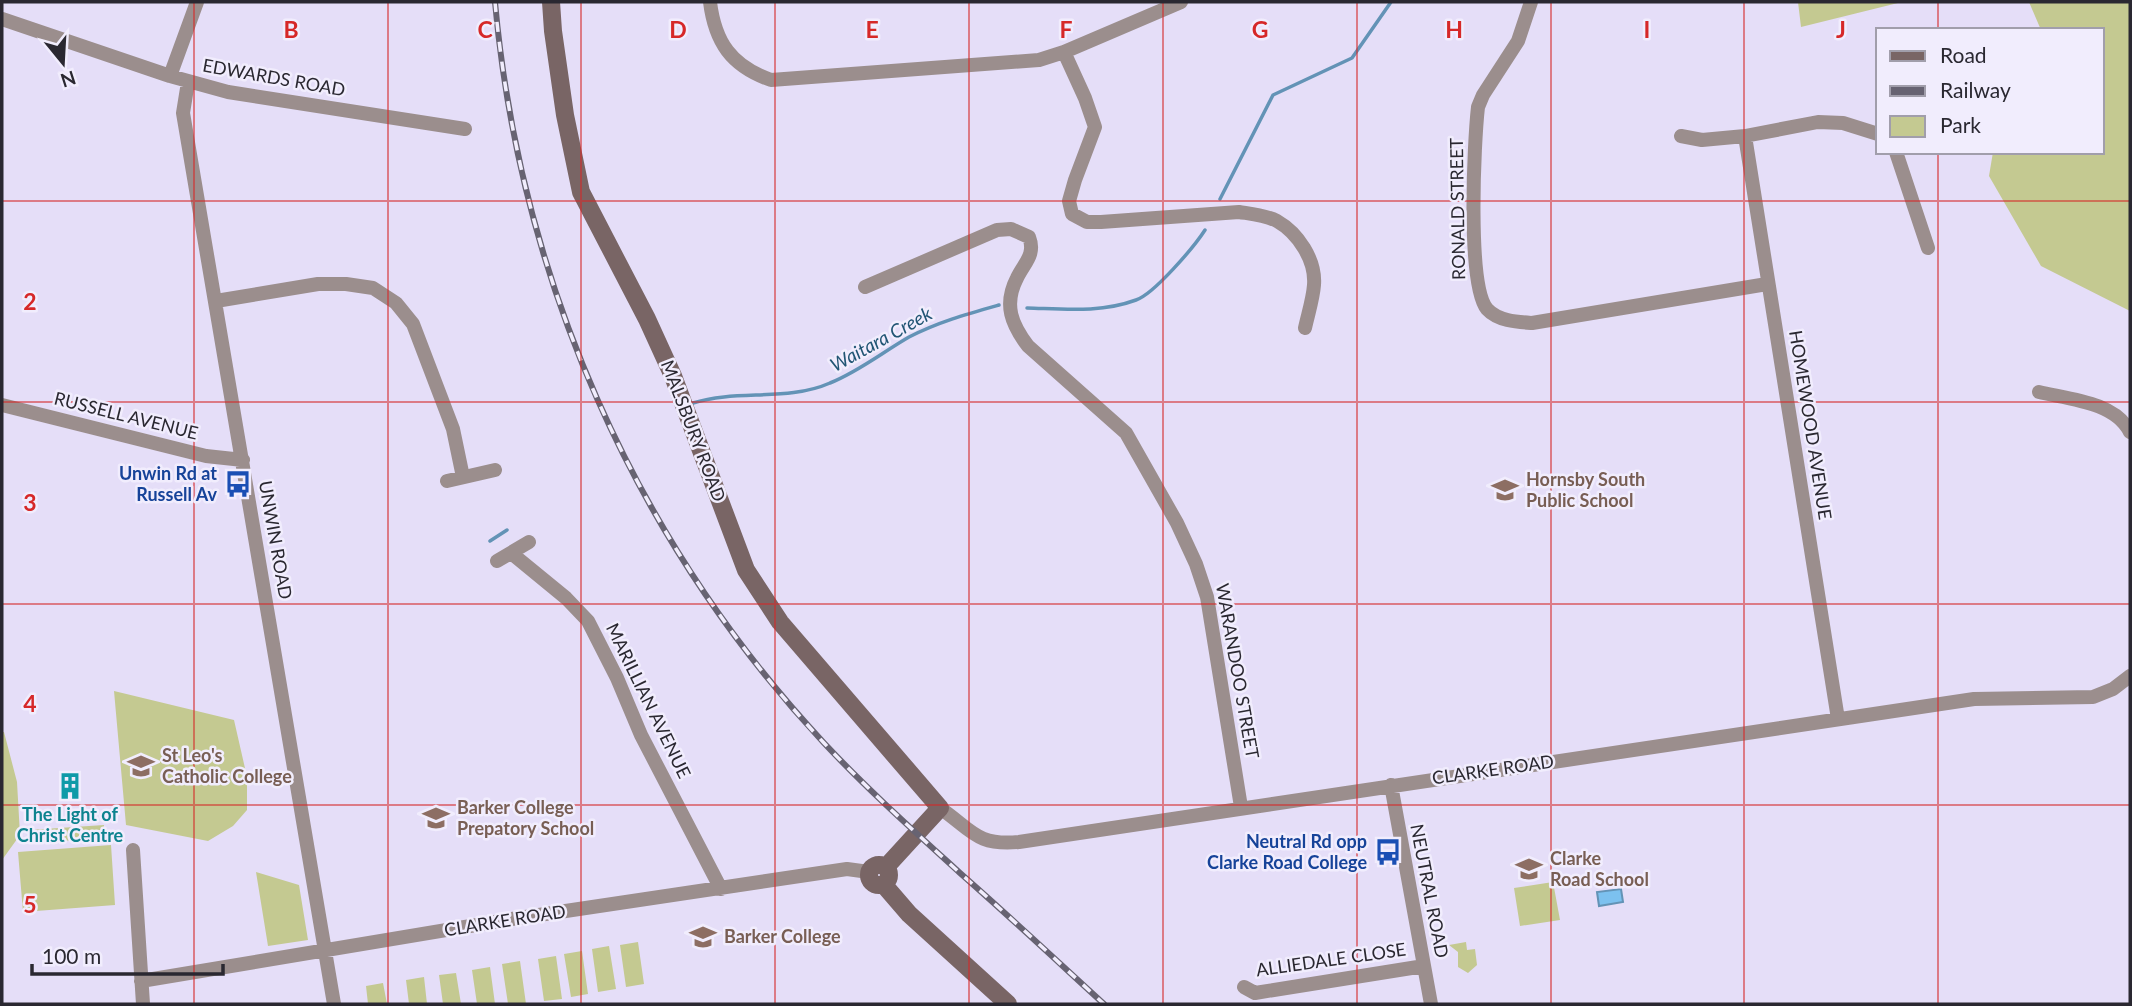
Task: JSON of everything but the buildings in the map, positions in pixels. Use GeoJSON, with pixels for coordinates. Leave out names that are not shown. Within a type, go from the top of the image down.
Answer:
{"type":"FeatureCollection","features":[{"type":"Feature","properties":{"kind":"street"},"geometry":{"type":"LineString","coordinates":[[170,76],[197,2]]}},
{"type":"Feature","properties":{"kind":"street","name":"MALSBURY ROAD"},"geometry":{"type":"LineString","coordinates":[[551,2],[565,115],[581,192],[647,319],[673,376],[746,570],[788,632],[934,815]]}},
{"type":"Feature","properties":{"kind":"street"},"geometry":{"type":"LineString","coordinates":[[710,2],[713,23],[721,44],[754,74],[771,79],[1039,60],[1181,2]]}},
{"type":"Feature","properties":{"kind":"street","name":"RONALD STREET"},"geometry":{"type":"LineString","coordinates":[[1531,2],[1518,41],[1478,107],[1475,197],[1477,281],[1481,297],[1488,309],[1498,317],[1513,322],[1532,323],[1767,284]]}},
{"type":"Feature","properties":{"kind":"street","name":"EDWARDS ROAD"},"geometry":{"type":"LineString","coordinates":[[2,19],[188,82],[228,92],[465,129]]}},
{"type":"Feature","properties":{"kind":"street"},"geometry":{"type":"LineString","coordinates":[[1064,52],[1095,127],[1069,201],[1072,214],[1087,222],[1101,222],[1239,212],[1277,221],[1296,235],[1310,258],[1315,284],[1304,328]]}},
{"type":"Feature","properties":{"kind":"street","name":"UNWIN ROAD"},"geometry":{"type":"LineString","coordinates":[[188,82],[183,113],[334,1004]]}},
{"type":"Feature","properties":{"kind":"street"},"geometry":{"type":"LineString","coordinates":[[1681,136],[1702,140],[1745,136],[1818,122],[1843,122],[1876,133]]}},
{"type":"Feature","properties":{"kind":"street","name":"HOMEWOOD AVENUE"},"geometry":{"type":"LineString","coordinates":[[1745,136],[1838,719]]}},
{"type":"Feature","properties":{"kind":"street"},"geometry":{"type":"LineString","coordinates":[[1897,154],[1928,248]]}},
{"type":"Feature","properties":{"kind":"street","name":"WARANDOO STREET"},"geometry":{"type":"LineString","coordinates":[[864,287],[997,230],[1011,229],[1029,237],[1032,246],[1029,259],[1016,279],[1010,303],[1015,329],[1028,346],[1126,433],[1177,523],[1196,564],[1207,597],[1241,807]]}},
{"type":"Feature","properties":{"kind":"street"},"geometry":{"type":"LineString","coordinates":[[216,301],[318,284],[346,284],[373,288],[396,303],[413,324],[453,429],[463,477]]}},
{"type":"Feature","properties":{"kind":"street"},"geometry":{"type":"LineString","coordinates":[[2039,391],[2098,406],[2119,416],[2130,432]]}},
{"type":"Feature","properties":{"kind":"street","name":"RUSSELL AVENUE"},"geometry":{"type":"LineString","coordinates":[[2,405],[206,456],[243,460]]}},
{"type":"Feature","properties":{"kind":"street"},"geometry":{"type":"LineString","coordinates":[[447,481],[495,470]]}},
{"type":"Feature","properties":{"kind":"street"},"geometry":{"type":"LineString","coordinates":[[497,561],[529,542]]}},
{"type":"Feature","properties":{"kind":"street","name":"MARILLIAN AVENUE"},"geometry":{"type":"LineString","coordinates":[[510,553],[566,597],[588,621],[617,678],[641,735],[721,889]]}},
{"type":"Feature","properties":{"kind":"street","name":"CLARKE ROAD"},"geometry":{"type":"LineString","coordinates":[[934,815],[982,839],[1001,844],[1974,699],[2093,697],[2113,689],[2130,676]]}},
{"type":"Feature","properties":{"kind":"street","name":"NEUTRAL ROAD"},"geometry":{"type":"LineString","coordinates":[[1391,785],[1431,1004]]}},
{"type":"Feature","properties":{"kind":"street"},"geometry":{"type":"LineString","coordinates":[[934,815],[884,870],[909,914],[1008,1004]]}},
{"type":"Feature","properties":{"kind":"street"},"geometry":{"type":"LineString","coordinates":[[133,850],[143,1004]]}},
{"type":"Feature","properties":{"kind":"street","name":"CLARKE ROAD"},"geometry":{"type":"LineString","coordinates":[[142,981],[512,919],[846,869],[884,870]]}},
{"type":"Feature","properties":{"kind":"street","name":"ALLIEDALE CLOSE"},"geometry":{"type":"LineString","coordinates":[[1244,987],[1255,993],[1424,966]]}},
{"type":"Feature","properties":{"kind":"green space"},"geometry":{"type":"Polygon","coordinates":[[[1798,2],[1902,2],[1801,27],[1798,2]]]}},
{"type":"Feature","properties":{"kind":"green space"},"geometry":{"type":"Polygon","coordinates":[[[2029,2],[2130,2],[2130,311],[2041,266],[1989,176],[1993,154],[2104,154],[2104,28],[2040,28],[2029,2]]]}},
{"type":"Feature","properties":{"kind":"green space"},"geometry":{"type":"Polygon","coordinates":[[[114,691],[234,720],[247,777],[247,810],[233,826],[208,841],[126,825],[114,691]]]}},
{"type":"Feature","properties":{"kind":"green space"},"geometry":{"type":"Polygon","coordinates":[[[2,732],[17,782],[20,835],[2,860],[2,732]]]}},
{"type":"Feature","properties":{"kind":"green space"},"geometry":{"type":"Polygon","coordinates":[[[104,825],[104,838],[33,843],[29,840],[29,830],[104,825]]]}},
{"type":"Feature","properties":{"kind":"green space"},"geometry":{"type":"Polygon","coordinates":[[[111,845],[115,905],[23,912],[18,852],[111,845]]]}},
{"type":"Feature","properties":{"kind":"green space"},"geometry":{"type":"Polygon","coordinates":[[[256,872],[299,885],[308,940],[268,946],[256,872]]]}},
{"type":"Feature","properties":{"kind":"green space"},"geometry":{"type":"Polygon","coordinates":[[[1553,882],[1560,920],[1520,926],[1514,888],[1553,882]]]}},
{"type":"Feature","properties":{"kind":"green space"},"geometry":{"type":"Polygon","coordinates":[[[638,942],[644,984],[626,987],[620,945],[638,942]]]}},
{"type":"Feature","properties":{"kind":"green space"},"geometry":{"type":"Polygon","coordinates":[[[1466,942],[1467,950],[1475,949],[1477,965],[1468,973],[1458,967],[1458,952],[1449,945],[1466,942]]]}},
{"type":"Feature","properties":{"kind":"green space"},"geometry":{"type":"Polygon","coordinates":[[[609,946],[616,989],[598,992],[592,949],[609,946]]]}},
{"type":"Feature","properties":{"kind":"green space"},"geometry":{"type":"Polygon","coordinates":[[[582,951],[588,994],[571,997],[564,954],[582,951]]]}},
{"type":"Feature","properties":{"kind":"green space"},"geometry":{"type":"Polygon","coordinates":[[[556,956],[562,999],[544,1001],[538,959],[556,956]]]}},
{"type":"Feature","properties":{"kind":"green space"},"geometry":{"type":"Polygon","coordinates":[[[520,961],[526,1004],[508,1004],[502,964],[520,961]]]}},
{"type":"Feature","properties":{"kind":"green space"},"geometry":{"type":"Polygon","coordinates":[[[490,967],[495,1004],[477,1004],[472,970],[490,967]]]}},
{"type":"Feature","properties":{"kind":"green space"},"geometry":{"type":"Polygon","coordinates":[[[456,973],[461,1004],[443,1004],[439,975],[456,973]]]}},
{"type":"Feature","properties":{"kind":"green space"},"geometry":{"type":"Polygon","coordinates":[[[424,977],[427,1004],[409,1004],[406,980],[424,977]]]}},
{"type":"Feature","properties":{"kind":"green space"},"geometry":{"type":"Polygon","coordinates":[[[383,983],[387,1004],[368,1004],[366,986],[383,983]]]}},
{"type":"Feature","properties":{"kind":"water"},"geometry":{"type":"Polygon","coordinates":[[[1621,889],[1623,902],[1599,906],[1597,892],[1621,889]]]}},
{"type":"Feature","properties":{"kind":"waterway","name":"Waitara Creek"},"geometry":{"type":"LineString","coordinates":[[1220,199],[1273,95],[1352,58],[1391,2]]}},
{"type":"Feature","properties":{"kind":"waterway","name":"Waitara Creek"},"geometry":{"type":"LineString","coordinates":[[1027,308],[1096,309],[1136,300],[1163,280],[1205,230]]}},
{"type":"Feature","properties":{"kind":"waterway","name":"Waitara Creek"},"geometry":{"type":"LineString","coordinates":[[693,403],[814,389],[850,373],[920,332],[999,305]]}},
{"type":"Feature","properties":{"kind":"waterway"},"geometry":{"type":"LineString","coordinates":[[490,541],[507,530]]}},
{"type":"Feature","properties":{"kind":"railway"},"geometry":{"type":"LineString","coordinates":[[495,2],[509,105],[530,206],[560,304],[598,400],[643,492],[696,580],[756,664],[840,760],[908,826],[1104,1004]]}},
{"type":"Feature","properties":{"kind":"place","name":"Unwin Rd at Russell Av"},"geometry":{"type":"Point","coordinates":[238,484]}},
{"type":"Feature","properties":{"kind":"place","name":"Hornsby South Public School"},"geometry":{"type":"Point","coordinates":[1505,490]}},
{"type":"Feature","properties":{"kind":"place","name":"St Leo's Catholic College"},"geometry":{"type":"Point","coordinates":[141,766]}},
{"type":"Feature","properties":{"kind":"place","name":"The Light of Christ Centre"},"geometry":{"type":"Point","coordinates":[70,786]}},
{"type":"Feature","properties":{"kind":"place","name":"Barker College Prepatory School"},"geometry":{"type":"Point","coordinates":[436,818]}},
{"type":"Feature","properties":{"kind":"place","name":"Neutral Rd opp Clarke Road College"},"geometry":{"type":"Point","coordinates":[1388,852]}},
{"type":"Feature","properties":{"kind":"place","name":"Clarke Road School"},"geometry":{"type":"Point","coordinates":[1529,869]}},
{"type":"Feature","properties":{"kind":"place","name":"Barker College"},"geometry":{"type":"Point","coordinates":[703,937]}}]}
